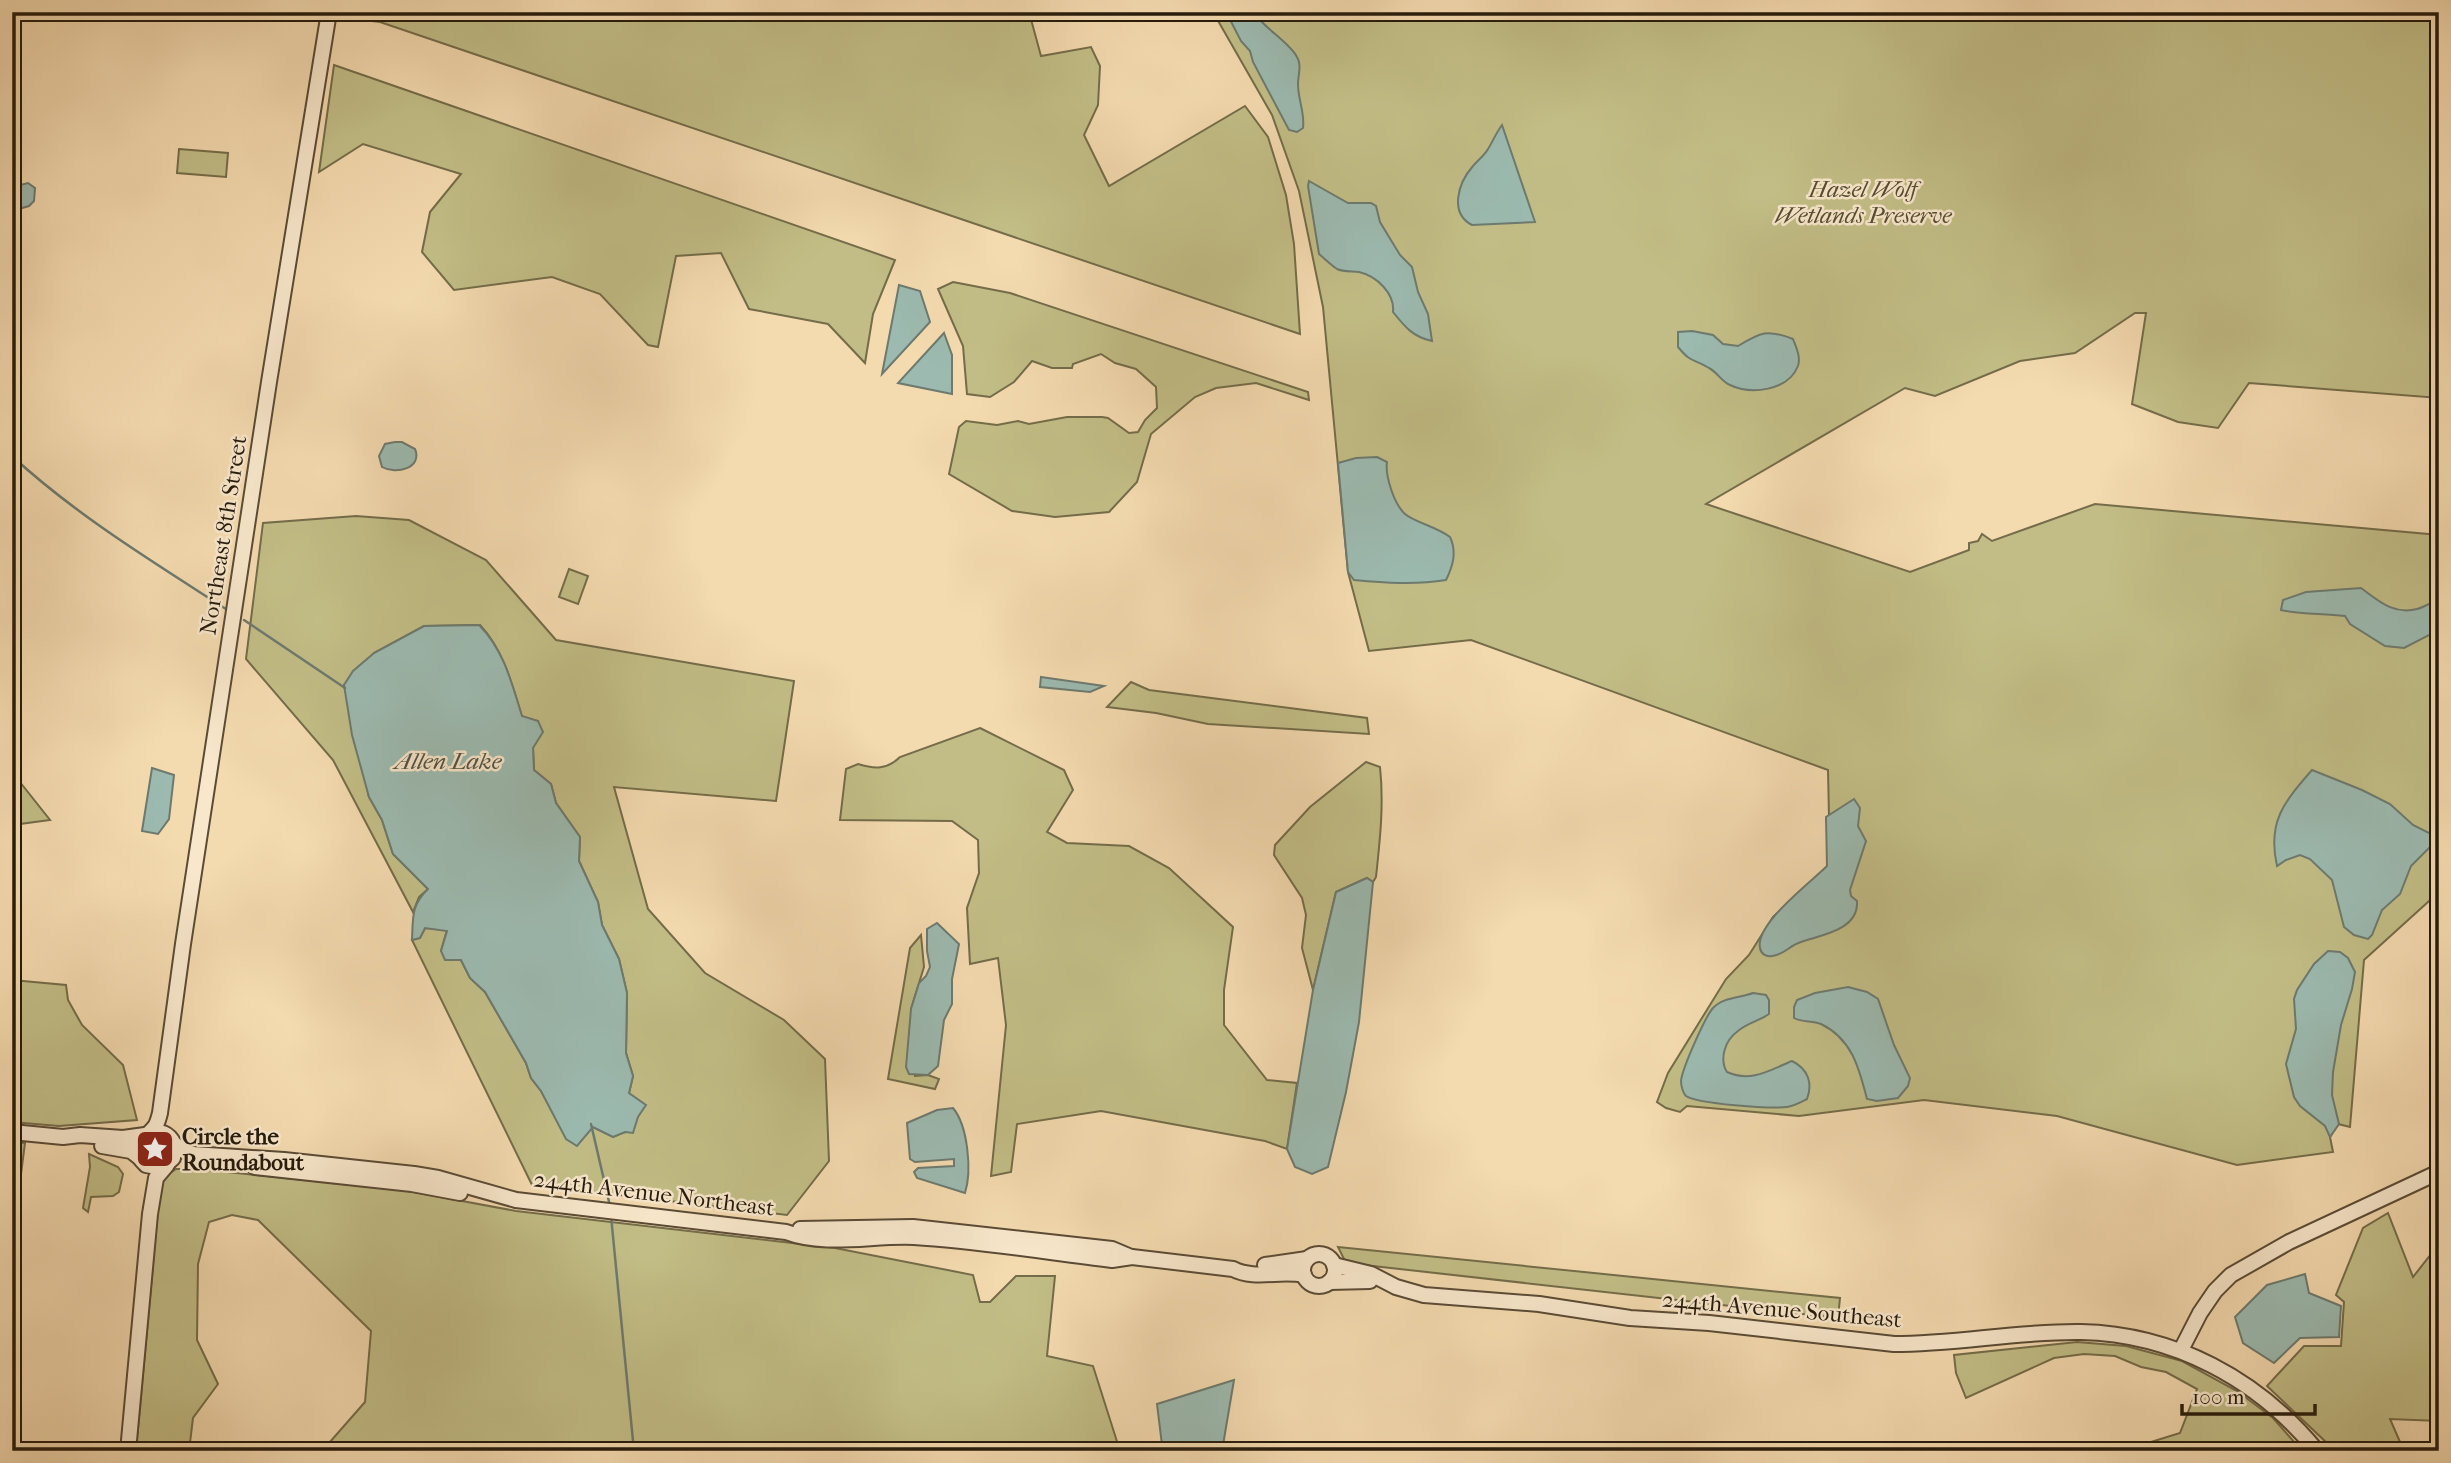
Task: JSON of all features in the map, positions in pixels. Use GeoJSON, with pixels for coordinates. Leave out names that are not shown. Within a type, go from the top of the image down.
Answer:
{"type":"FeatureCollection","features":[{"type":"Feature","properties":{"kind":"street","name":"Northeast 8th Street"},"geometry":{"type":"LineString","coordinates":[[147,1134],[156,1124],[160,1113],[183,944],[269,382],[329,12]]}},
{"type":"Feature","properties":{"kind":"street","name":"Northeast 8th Street"},"geometry":{"type":"LineString","coordinates":[[167,1065],[172,1141]]}},
{"type":"Feature","properties":{"kind":"street"},"geometry":{"type":"LineString","coordinates":[[12,1132],[63,1137],[80,1135],[123,1138],[161,1132],[172,1141],[175,1154],[156,1178],[150,1214],[128,1451]]}},
{"type":"Feature","properties":{"kind":"street"},"geometry":{"type":"LineString","coordinates":[[147,1134],[138,1148],[150,1214]]}},
{"type":"Feature","properties":{"kind":"street"},"geometry":{"type":"LineString","coordinates":[[63,1137],[79,1143],[112,1146],[131,1152],[151,1168],[168,1164]]}},
{"type":"Feature","properties":{"kind":"street","name":"244th Avenue Northeast"},"geometry":{"type":"LineString","coordinates":[[172,1141],[184,1151],[193,1154],[284,1160],[522,1200],[786,1232],[798,1236],[817,1238],[887,1232],[1112,1259],[1132,1257],[1233,1269]]}},
{"type":"Feature","properties":{"kind":"street","name":"244th Avenue Northeast"},"geometry":{"type":"LineString","coordinates":[[168,1164],[206,1162],[412,1184],[438,1184]]}},
{"type":"Feature","properties":{"kind":"street"},"geometry":{"type":"LineString","coordinates":[[2181,1350],[2200,1313],[2215,1291],[2231,1275],[2289,1242],[2439,1172]]}},
{"type":"Feature","properties":{"kind":"street"},"geometry":{"type":"LineString","coordinates":[[1233,1269],[1243,1265],[1269,1265],[1307,1259],[1315,1254],[1325,1255],[1334,1265],[1334,1274],[1329,1282],[1317,1286],[1309,1282],[1304,1275],[1307,1259]]}},
{"type":"Feature","properties":{"kind":"street","name":"244th Avenue Southeast"},"geometry":{"type":"LineString","coordinates":[[1334,1265],[1371,1274],[1409,1292],[1424,1295],[1528,1303],[1630,1318],[1709,1323],[1894,1344],[2080,1332],[2122,1336],[2181,1350],[2220,1369],[2252,1388],[2286,1417],[2317,1451]]}},
{"type":"Feature","properties":{"kind":"street"},"geometry":{"type":"LineString","coordinates":[[1233,1269],[1242,1274],[1304,1275]]}},
{"type":"Feature","properties":{"kind":"street","name":"244th Avenue Southeast"},"geometry":{"type":"LineString","coordinates":[[1329,1282],[1380,1280]]}},
{"type":"Feature","properties":{"kind":"green space"},"geometry":{"type":"Polygon","coordinates":[[[295,12],[1029,12],[1041,56],[1091,47],[1100,66],[1098,105],[1084,135],[1109,186],[1245,106],[1268,137],[1286,195],[1294,244],[1300,334],[380,22],[295,12]]]}},
{"type":"Feature","properties":{"kind":"green space","name":"Hazel Wolf Wetlands Preserve"},"geometry":{"type":"Polygon","coordinates":[[[1213,12],[2439,12],[2439,398],[2249,383],[2218,428],[2178,422],[2132,404],[2146,313],[2135,313],[2075,353],[2020,361],[1935,396],[1905,388],[1706,504],[1910,572],[1969,550],[1969,543],[1978,541],[1982,534],[1992,541],[2095,504],[2439,535],[2439,892],[2364,960],[2350,1127],[2338,1124],[2330,1137],[2333,1152],[2237,1165],[2057,1116],[1924,1100],[1799,1116],[1687,1106],[1680,1112],[1657,1102],[1668,1073],[1726,979],[1749,955],[1773,917],[1830,864],[1828,770],[1471,640],[1369,651],[1348,572],[1323,307],[1299,191],[1272,115],[1213,12]]]}},
{"type":"Feature","properties":{"kind":"green space"},"geometry":{"type":"Polygon","coordinates":[[[334,65],[895,260],[873,314],[865,363],[828,324],[749,309],[721,253],[676,256],[658,347],[648,345],[600,294],[552,277],[454,290],[422,252],[430,212],[461,174],[363,144],[319,172],[334,65]]]}},
{"type":"Feature","properties":{"kind":"green space"},"geometry":{"type":"Polygon","coordinates":[[[179,149],[228,153],[226,177],[177,173],[179,149]]]}},
{"type":"Feature","properties":{"kind":"green space"},"geometry":{"type":"Polygon","coordinates":[[[953,282],[1010,293],[1308,392],[1309,400],[1256,383],[1216,388],[1195,397],[1151,434],[1137,482],[1109,512],[1055,517],[1012,511],[949,474],[959,427],[966,421],[997,425],[1018,421],[1029,424],[1067,417],[1102,417],[1108,418],[1129,433],[1138,432],[1157,408],[1156,387],[1136,369],[1115,363],[1101,354],[1073,364],[1072,368],[1052,368],[1032,361],[1014,382],[990,397],[967,394],[963,346],[938,289],[953,282]]]}},
{"type":"Feature","properties":{"kind":"green space"},"geometry":{"type":"Polygon","coordinates":[[[356,516],[409,520],[486,560],[556,640],[794,681],[776,801],[614,787],[648,909],[705,973],[784,1020],[825,1059],[829,1161],[787,1215],[533,1187],[412,940],[420,938],[425,928],[447,930],[441,951],[461,960],[470,978],[485,992],[558,1122],[593,1127],[613,1137],[633,1132],[629,1093],[633,1076],[626,1053],[627,993],[619,959],[602,925],[598,902],[579,861],[580,837],[556,803],[551,784],[534,770],[533,748],[538,721],[522,717],[501,657],[480,625],[424,626],[374,653],[344,685],[369,797],[382,820],[393,854],[428,889],[419,897],[413,912],[333,760],[246,659],[263,523],[356,516]]]}},
{"type":"Feature","properties":{"kind":"green space"},"geometry":{"type":"Polygon","coordinates":[[[569,569],[588,576],[578,604],[559,597],[569,569]]]}},
{"type":"Feature","properties":{"kind":"green space"},"geometry":{"type":"Polygon","coordinates":[[[1131,682],[1149,690],[1367,718],[1369,734],[1208,724],[1156,713],[1107,707],[1131,682]]]}},
{"type":"Feature","properties":{"kind":"green space"},"geometry":{"type":"Polygon","coordinates":[[[980,728],[1064,770],[1073,790],[1047,832],[1067,843],[1129,846],[1169,868],[1233,927],[1224,990],[1224,1025],[1267,1080],[1297,1083],[1287,1149],[1265,1141],[1101,1111],[1017,1124],[1011,1172],[991,1176],[1006,1025],[998,958],[970,964],[967,908],[979,873],[978,840],[952,821],[840,820],[846,769],[858,764],[885,766],[900,757],[980,728]]]}},
{"type":"Feature","properties":{"kind":"green space"},"geometry":{"type":"Polygon","coordinates":[[[1366,762],[1380,767],[1382,808],[1376,877],[1373,882],[1367,878],[1336,892],[1313,990],[1302,948],[1306,915],[1302,898],[1274,855],[1275,845],[1310,807],[1366,762]]]}},
{"type":"Feature","properties":{"kind":"green space"},"geometry":{"type":"Polygon","coordinates":[[[12,772],[50,820],[12,825],[12,772]]]}},
{"type":"Feature","properties":{"kind":"green space"},"geometry":{"type":"Polygon","coordinates":[[[921,935],[924,967],[911,1009],[915,1076],[928,1075],[939,1079],[935,1089],[888,1079],[910,948],[921,935]]]}},
{"type":"Feature","properties":{"kind":"green space"},"geometry":{"type":"Polygon","coordinates":[[[12,980],[66,985],[68,1000],[82,1025],[123,1065],[137,1120],[59,1126],[12,1122],[12,980]]]}},
{"type":"Feature","properties":{"kind":"green space"},"geometry":{"type":"Polygon","coordinates":[[[12,1142],[25,1143],[12,1244],[12,1142]]]}},
{"type":"Feature","properties":{"kind":"green space"},"geometry":{"type":"Polygon","coordinates":[[[89,1154],[118,1167],[123,1174],[119,1192],[113,1196],[91,1197],[88,1212],[83,1208],[90,1167],[89,1154]]]}},
{"type":"Feature","properties":{"kind":"green space"},"geometry":{"type":"Polygon","coordinates":[[[176,1169],[408,1191],[516,1211],[835,1248],[973,1275],[980,1302],[990,1302],[1016,1276],[1055,1276],[1047,1356],[1093,1366],[1120,1451],[322,1451],[365,1402],[371,1331],[258,1220],[232,1215],[209,1222],[198,1264],[197,1340],[218,1384],[193,1418],[189,1451],[136,1451],[159,1199],[164,1177],[176,1169]]]}},
{"type":"Feature","properties":{"kind":"green space"},"geometry":{"type":"Polygon","coordinates":[[[2388,1213],[2413,1277],[2439,1244],[2439,1421],[2390,1419],[2404,1451],[2333,1451],[2267,1386],[2304,1346],[2341,1346],[2344,1302],[2336,1295],[2363,1228],[2388,1213]]]}},
{"type":"Feature","properties":{"kind":"green space"},"geometry":{"type":"Polygon","coordinates":[[[1338,1247],[1840,1298],[1838,1318],[1346,1263],[1338,1247]]]}},
{"type":"Feature","properties":{"kind":"green space"},"geometry":{"type":"Polygon","coordinates":[[[2077,1342],[2126,1346],[2182,1361],[2237,1391],[2273,1418],[2302,1451],[2122,1451],[2180,1433],[2197,1389],[2166,1372],[2141,1367],[2115,1356],[2084,1354],[2054,1358],[1966,1398],[1956,1373],[1954,1355],[2077,1342]]]}},
{"type":"Feature","properties":{"kind":"water"},"geometry":{"type":"Polygon","coordinates":[[[1226,12],[1262,12],[1261,21],[1297,57],[1300,67],[1298,90],[1303,128],[1297,132],[1289,130],[1253,62],[1250,51],[1241,41],[1226,12]]]}},
{"type":"Feature","properties":{"kind":"water"},"geometry":{"type":"Polygon","coordinates":[[[1502,125],[1535,222],[1472,225],[1460,213],[1460,189],[1502,125]]]}},
{"type":"Feature","properties":{"kind":"water"},"geometry":{"type":"Polygon","coordinates":[[[1309,181],[1348,203],[1371,203],[1376,206],[1380,222],[1400,255],[1412,267],[1418,292],[1428,314],[1432,341],[1414,334],[1401,322],[1393,312],[1388,292],[1372,277],[1337,269],[1319,254],[1309,181]]]}},
{"type":"Feature","properties":{"kind":"water"},"geometry":{"type":"Polygon","coordinates":[[[28,183],[35,188],[34,201],[29,206],[12,211],[12,187],[28,183]]]}},
{"type":"Feature","properties":{"kind":"water"},"geometry":{"type":"Polygon","coordinates":[[[899,285],[920,291],[930,322],[882,374],[899,285]]]}},
{"type":"Feature","properties":{"kind":"water"},"geometry":{"type":"Polygon","coordinates":[[[1692,331],[1713,335],[1723,344],[1738,346],[1764,334],[1784,336],[1793,339],[1799,363],[1793,374],[1778,386],[1758,390],[1739,388],[1727,384],[1712,370],[1690,358],[1678,347],[1678,332],[1692,331]]]}},
{"type":"Feature","properties":{"kind":"water"},"geometry":{"type":"Polygon","coordinates":[[[944,333],[952,355],[952,394],[898,383],[944,333]]]}},
{"type":"Feature","properties":{"kind":"water"},"geometry":{"type":"Polygon","coordinates":[[[402,442],[415,449],[415,461],[401,470],[382,467],[379,456],[385,444],[402,442]]]}},
{"type":"Feature","properties":{"kind":"water"},"geometry":{"type":"Polygon","coordinates":[[[1377,457],[1387,462],[1391,490],[1405,514],[1450,537],[1453,559],[1446,580],[1389,583],[1354,580],[1348,572],[1338,463],[1356,458],[1377,457]]]}},
{"type":"Feature","properties":{"kind":"water"},"geometry":{"type":"Polygon","coordinates":[[[2361,588],[2387,606],[2401,610],[2417,609],[2439,600],[2439,630],[2404,648],[2385,646],[2350,624],[2345,616],[2281,610],[2283,600],[2306,592],[2361,588]]]}},
{"type":"Feature","properties":{"kind":"water","name":"Allen Lake"},"geometry":{"type":"Polygon","coordinates":[[[479,625],[501,656],[522,716],[538,721],[543,732],[533,748],[534,770],[551,784],[556,803],[580,837],[579,861],[598,902],[602,925],[619,959],[627,993],[626,1053],[633,1076],[629,1093],[646,1105],[638,1117],[633,1133],[625,1132],[613,1137],[593,1127],[577,1146],[566,1139],[485,992],[470,978],[461,960],[445,960],[441,951],[447,931],[425,928],[420,938],[412,940],[416,906],[428,889],[393,854],[382,820],[369,797],[352,735],[344,685],[353,671],[374,653],[424,626],[479,625]]]}},
{"type":"Feature","properties":{"kind":"water"},"geometry":{"type":"Polygon","coordinates":[[[1041,677],[1104,686],[1090,692],[1040,687],[1041,677]]]}},
{"type":"Feature","properties":{"kind":"water"},"geometry":{"type":"Polygon","coordinates":[[[152,768],[174,775],[169,819],[158,834],[142,831],[152,768]]]}},
{"type":"Feature","properties":{"kind":"water"},"geometry":{"type":"Polygon","coordinates":[[[2312,770],[2390,804],[2413,825],[2439,838],[2411,866],[2400,894],[2382,910],[2368,939],[2354,935],[2344,927],[2332,880],[2310,859],[2300,855],[2277,866],[2274,837],[2280,814],[2293,792],[2312,770]]]}},
{"type":"Feature","properties":{"kind":"water"},"geometry":{"type":"Polygon","coordinates":[[[1854,799],[1860,808],[1858,826],[1866,841],[1850,890],[1851,896],[1857,901],[1852,919],[1837,930],[1797,943],[1780,954],[1764,955],[1760,948],[1766,927],[1785,904],[1827,866],[1826,817],[1854,799]]]}},
{"type":"Feature","properties":{"kind":"water"},"geometry":{"type":"Polygon","coordinates":[[[1367,878],[1373,882],[1359,1022],[1346,1092],[1328,1167],[1312,1174],[1295,1167],[1287,1149],[1313,990],[1336,892],[1367,878]]]}},
{"type":"Feature","properties":{"kind":"water"},"geometry":{"type":"Polygon","coordinates":[[[937,923],[959,944],[952,979],[952,1004],[944,1020],[938,1066],[928,1075],[909,1074],[906,1067],[911,1009],[919,983],[930,967],[927,929],[937,923]]]}},
{"type":"Feature","properties":{"kind":"water"},"geometry":{"type":"Polygon","coordinates":[[[2328,951],[2340,952],[2348,958],[2355,972],[2341,1025],[2333,1072],[2332,1095],[2339,1124],[2330,1137],[2325,1126],[2300,1106],[2294,1097],[2286,1064],[2296,1029],[2294,999],[2297,990],[2314,964],[2328,951]]]}},
{"type":"Feature","properties":{"kind":"water"},"geometry":{"type":"Polygon","coordinates":[[[1848,987],[1867,992],[1878,999],[1894,1045],[1910,1078],[1908,1086],[1898,1098],[1877,1101],[1867,1099],[1853,1056],[1840,1038],[1821,1024],[1794,1018],[1797,1000],[1815,993],[1848,987]]]}},
{"type":"Feature","properties":{"kind":"water"},"geometry":{"type":"Polygon","coordinates":[[[1753,993],[1766,995],[1769,1000],[1769,1014],[1742,1028],[1730,1039],[1724,1056],[1727,1072],[1752,1076],[1792,1061],[1802,1068],[1808,1077],[1807,1099],[1790,1106],[1766,1107],[1719,1104],[1686,1096],[1681,1085],[1682,1075],[1709,1013],[1722,1002],[1753,993]]]}},
{"type":"Feature","properties":{"kind":"water"},"geometry":{"type":"Polygon","coordinates":[[[953,1108],[962,1126],[967,1149],[965,1193],[917,1178],[914,1172],[918,1168],[954,1166],[954,1159],[915,1162],[910,1159],[907,1123],[937,1110],[953,1108]]]}},
{"type":"Feature","properties":{"kind":"water"},"geometry":{"type":"Polygon","coordinates":[[[2305,1274],[2309,1293],[2341,1306],[2339,1337],[2300,1338],[2274,1363],[2243,1343],[2235,1317],[2267,1285],[2305,1274]]]}},
{"type":"Feature","properties":{"kind":"water"},"geometry":{"type":"Polygon","coordinates":[[[1234,1380],[1222,1451],[1185,1451],[1184,1445],[1162,1445],[1157,1404],[1234,1380]]]}},
{"type":"Feature","properties":{"kind":"waterway"},"geometry":{"type":"LineString","coordinates":[[12,456],[89,518],[226,609]]}},
{"type":"Feature","properties":{"kind":"waterway"},"geometry":{"type":"LineString","coordinates":[[244,620],[345,688]]}},
{"type":"Feature","properties":{"kind":"waterway"},"geometry":{"type":"LineString","coordinates":[[591,1124],[610,1206]]}},
{"type":"Feature","properties":{"kind":"waterway"},"geometry":{"type":"LineString","coordinates":[[611,1216],[634,1451]]}},
{"type":"Feature","properties":{"kind":"place","name":"Circle the Roundabout"},"geometry":{"type":"Point","coordinates":[155,1149]}}]}
